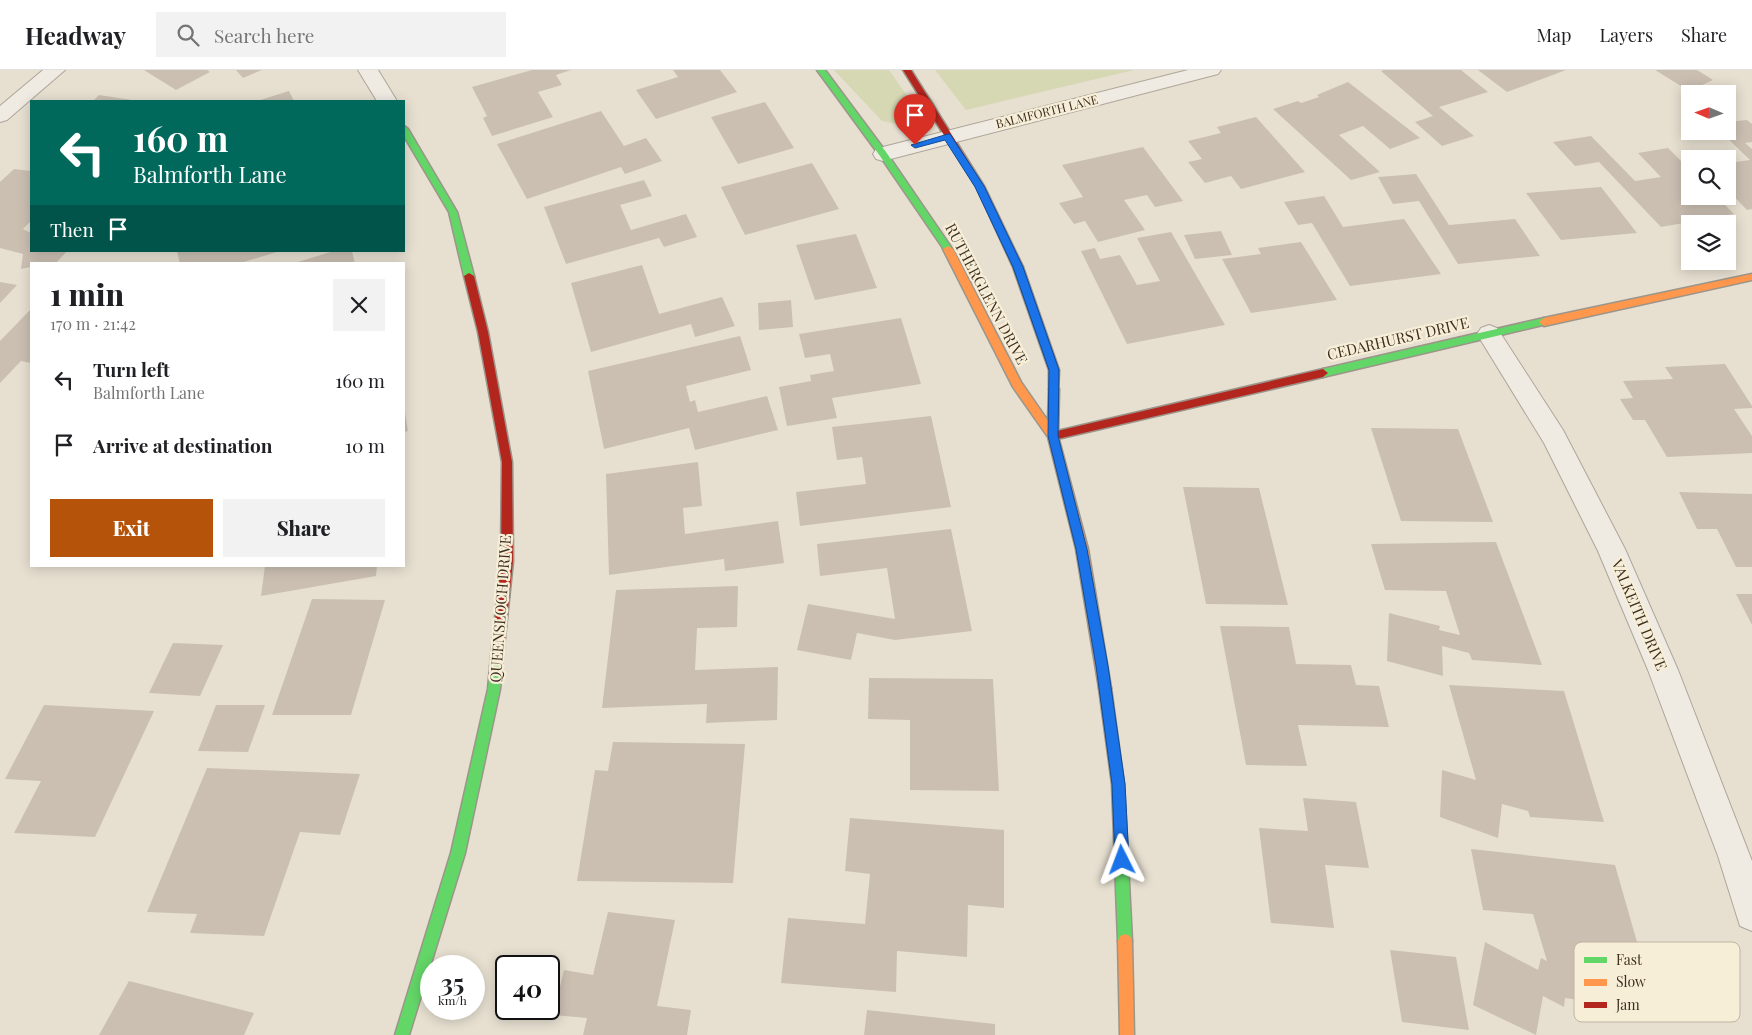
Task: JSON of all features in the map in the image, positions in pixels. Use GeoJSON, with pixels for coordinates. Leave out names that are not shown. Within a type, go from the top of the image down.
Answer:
{"type":"FeatureCollection","features":[{"type":"Feature","properties":{"kind":"street"},"geometry":{"type":"LineString","coordinates":[[0,116],[55,70]]}},
{"type":"Feature","properties":{"kind":"street"},"geometry":{"type":"LineString","coordinates":[[368,70],[386,100]]}},
{"type":"Feature","properties":{"kind":"street","name":"RUTHERGLENN DRIVE"},"geometry":{"type":"LineString","coordinates":[[821,70],[883,154],[950,252],[1017,384],[1053,436]]}},
{"type":"Feature","properties":{"kind":"street","name":"RUTHERGLENN DRIVE"},"geometry":{"type":"LineString","coordinates":[[907,70],[980,186],[1018,267],[1054,370],[1053,436],[1082,549],[1102,666],[1118,784],[1128,1035]]}},
{"type":"Feature","properties":{"kind":"street","name":"BALMFORTH LANE"},"geometry":{"type":"LineString","coordinates":[[883,154],[1211,70]]}},
{"type":"Feature","properties":{"kind":"street","name":"QUEENSLOCH DRIVE"},"geometry":{"type":"LineString","coordinates":[[402,1035],[458,853],[492,699],[507,561],[507,462],[483,332],[453,212],[405,131]]}},
{"type":"Feature","properties":{"kind":"street","name":"CEDARHURST DRIVE"},"geometry":{"type":"LineString","coordinates":[[1053,436],[1489,334],[1752,277]]}},
{"type":"Feature","properties":{"kind":"street","name":"VALKEITH DRIVE"},"geometry":{"type":"LineString","coordinates":[[1489,334],[1554,437],[1611,549],[1663,670],[1734,856],[1752,914]]}},
{"type":"Feature","properties":{"kind":"green space"},"geometry":{"type":"Polygon","coordinates":[[[834,70],[889,70],[910,100],[908,126],[882,121],[834,70]]]}},
{"type":"Feature","properties":{"kind":"green space"},"geometry":{"type":"Polygon","coordinates":[[[935,70],[1134,70],[966,110],[935,70]]]}},
{"type":"Feature","properties":{"kind":"building"},"geometry":{"type":"Polygon","coordinates":[[[144,70],[207,70],[210,72],[176,90],[144,70]]]}},
{"type":"Feature","properties":{"kind":"building"},"geometry":{"type":"Polygon","coordinates":[[[236,70],[262,70],[243,78],[236,70]]]}},
{"type":"Feature","properties":{"kind":"building"},"geometry":{"type":"Polygon","coordinates":[[[532,70],[571,70],[556,75],[562,85],[538,92],[553,117],[492,136],[483,118],[487,116],[472,87],[532,70]]]}},
{"type":"Feature","properties":{"kind":"building"},"geometry":{"type":"Polygon","coordinates":[[[673,70],[720,70],[737,92],[656,119],[636,90],[678,77],[673,70]]]}},
{"type":"Feature","properties":{"kind":"building"},"geometry":{"type":"Polygon","coordinates":[[[1461,70],[1488,92],[1439,107],[1474,136],[1442,146],[1415,122],[1433,116],[1381,71],[1461,70]]]}},
{"type":"Feature","properties":{"kind":"building"},"geometry":{"type":"Polygon","coordinates":[[[1478,70],[1566,70],[1507,92],[1478,70]]]}},
{"type":"Feature","properties":{"kind":"building"},"geometry":{"type":"Polygon","coordinates":[[[1655,70],[1697,70],[1713,80],[1702,85],[1681,86],[1655,70]]]}},
{"type":"Feature","properties":{"kind":"building"},"geometry":{"type":"Polygon","coordinates":[[[1348,82],[1420,138],[1390,149],[1363,126],[1339,135],[1380,172],[1351,180],[1273,109],[1319,97],[1317,95],[1348,82]]]}},
{"type":"Feature","properties":{"kind":"building"},"geometry":{"type":"Polygon","coordinates":[[[289,91],[294,100],[260,100],[289,91]]]}},
{"type":"Feature","properties":{"kind":"building"},"geometry":{"type":"Polygon","coordinates":[[[99,95],[132,100],[94,100],[99,95]]]}},
{"type":"Feature","properties":{"kind":"building"},"geometry":{"type":"Polygon","coordinates":[[[765,102],[794,148],[738,164],[711,117],[765,102]]]}},
{"type":"Feature","properties":{"kind":"building"},"geometry":{"type":"Polygon","coordinates":[[[601,111],[624,146],[646,138],[662,161],[625,174],[621,167],[527,199],[497,144],[601,111]]]}},
{"type":"Feature","properties":{"kind":"building"},"geometry":{"type":"Polygon","coordinates":[[[1256,117],[1305,172],[1241,189],[1231,176],[1205,183],[1188,162],[1202,159],[1188,141],[1221,133],[1217,127],[1256,117]]]}},
{"type":"Feature","properties":{"kind":"building"},"geometry":{"type":"Polygon","coordinates":[[[1747,120],[1752,124],[1752,142],[1745,143],[1752,149],[1752,209],[1747,210],[1736,198],[1736,162],[1750,160],[1729,140],[1736,140],[1736,121],[1747,120]]]}},
{"type":"Feature","properties":{"kind":"building"},"geometry":{"type":"Polygon","coordinates":[[[1591,136],[1635,181],[1661,177],[1638,153],[1668,148],[1681,161],[1681,205],[1725,205],[1734,214],[1681,215],[1681,223],[1661,227],[1599,162],[1575,166],[1553,142],[1591,136]]]}},
{"type":"Feature","properties":{"kind":"building"},"geometry":{"type":"Polygon","coordinates":[[[1143,147],[1183,201],[1155,207],[1147,195],[1124,200],[1145,230],[1098,242],[1085,221],[1074,224],[1059,203],[1083,197],[1062,165],[1143,147]]]}},
{"type":"Feature","properties":{"kind":"building"},"geometry":{"type":"Polygon","coordinates":[[[812,163],[839,209],[745,235],[721,187],[812,163]]]}},
{"type":"Feature","properties":{"kind":"building"},"geometry":{"type":"Polygon","coordinates":[[[14,169],[30,171],[30,222],[23,229],[30,232],[30,252],[66,252],[57,262],[30,262],[30,267],[21,269],[23,254],[0,248],[0,182],[14,169]]]}},
{"type":"Feature","properties":{"kind":"building"},"geometry":{"type":"Polygon","coordinates":[[[1416,174],[1449,225],[1515,219],[1540,256],[1458,264],[1419,201],[1393,204],[1378,177],[1416,174]]]}},
{"type":"Feature","properties":{"kind":"building"},"geometry":{"type":"Polygon","coordinates":[[[644,180],[652,196],[620,205],[631,230],[686,214],[697,237],[664,247],[659,238],[566,264],[544,207],[644,180]]]}},
{"type":"Feature","properties":{"kind":"building"},"geometry":{"type":"Polygon","coordinates":[[[1601,187],[1637,233],[1561,240],[1526,193],[1601,187]]]}},
{"type":"Feature","properties":{"kind":"building"},"geometry":{"type":"Polygon","coordinates":[[[1324,196],[1343,227],[1404,219],[1441,274],[1350,286],[1312,223],[1298,225],[1284,202],[1324,196]]]}},
{"type":"Feature","properties":{"kind":"building"},"geometry":{"type":"Polygon","coordinates":[[[1221,231],[1232,255],[1195,259],[1184,235],[1221,231]]]}},
{"type":"Feature","properties":{"kind":"building"},"geometry":{"type":"Polygon","coordinates":[[[1171,232],[1225,325],[1127,344],[1081,251],[1095,248],[1100,259],[1120,255],[1137,285],[1160,281],[1137,238],[1171,232]]]}},
{"type":"Feature","properties":{"kind":"building"},"geometry":{"type":"Polygon","coordinates":[[[856,234],[877,288],[815,300],[796,245],[856,234]]]}},
{"type":"Feature","properties":{"kind":"building"},"geometry":{"type":"Polygon","coordinates":[[[1301,242],[1337,300],[1251,313],[1222,259],[1261,254],[1258,248],[1301,242]]]}},
{"type":"Feature","properties":{"kind":"building"},"geometry":{"type":"Polygon","coordinates":[[[177,252],[277,252],[244,262],[180,262],[177,252]]]}},
{"type":"Feature","properties":{"kind":"building"},"geometry":{"type":"Polygon","coordinates":[[[331,252],[352,252],[355,262],[298,262],[331,252]]]}},
{"type":"Feature","properties":{"kind":"building"},"geometry":{"type":"Polygon","coordinates":[[[642,265],[659,314],[722,297],[735,326],[695,337],[691,324],[591,352],[571,283],[642,265]]]}},
{"type":"Feature","properties":{"kind":"building"},"geometry":{"type":"Polygon","coordinates":[[[0,282],[17,285],[0,303],[0,282]]]}},
{"type":"Feature","properties":{"kind":"building"},"geometry":{"type":"Polygon","coordinates":[[[791,300],[793,327],[759,330],[758,303],[791,300]]]}},
{"type":"Feature","properties":{"kind":"building"},"geometry":{"type":"Polygon","coordinates":[[[30,310],[30,363],[21,361],[0,383],[0,341],[30,310]]]}},
{"type":"Feature","properties":{"kind":"building"},"geometry":{"type":"Polygon","coordinates":[[[901,318],[921,384],[832,398],[837,418],[787,426],[779,387],[811,381],[810,375],[834,371],[830,354],[805,358],[799,334],[901,318]]]}},
{"type":"Feature","properties":{"kind":"building"},"geometry":{"type":"Polygon","coordinates":[[[740,336],[751,370],[686,386],[690,402],[695,400],[698,412],[767,396],[778,430],[695,450],[689,428],[604,449],[588,371],[740,336]]]}},
{"type":"Feature","properties":{"kind":"building"},"geometry":{"type":"Polygon","coordinates":[[[1725,364],[1752,406],[1752,408],[1734,409],[1752,436],[1752,453],[1667,457],[1645,420],[1633,420],[1620,399],[1633,398],[1623,381],[1673,379],[1665,367],[1725,364]]]}},
{"type":"Feature","properties":{"kind":"building"},"geometry":{"type":"Polygon","coordinates":[[[405,413],[408,431],[405,432],[405,413]]]}},
{"type":"Feature","properties":{"kind":"building"},"geometry":{"type":"Polygon","coordinates":[[[931,416],[951,507],[800,526],[796,492],[866,484],[862,457],[837,460],[832,427],[931,416]]]}},
{"type":"Feature","properties":{"kind":"building"},"geometry":{"type":"Polygon","coordinates":[[[1371,428],[1458,429],[1493,522],[1401,521],[1371,428]]]}},
{"type":"Feature","properties":{"kind":"building"},"geometry":{"type":"Polygon","coordinates":[[[698,462],[702,506],[683,508],[685,534],[778,521],[784,563],[725,571],[724,559],[609,575],[606,474],[698,462]]]}},
{"type":"Feature","properties":{"kind":"building"},"geometry":{"type":"Polygon","coordinates":[[[1183,487],[1259,488],[1288,605],[1206,604],[1183,487]]]}},
{"type":"Feature","properties":{"kind":"building"},"geometry":{"type":"Polygon","coordinates":[[[1679,492],[1752,494],[1752,567],[1736,567],[1717,529],[1697,529],[1679,492]]]}},
{"type":"Feature","properties":{"kind":"building"},"geometry":{"type":"Polygon","coordinates":[[[951,529],[972,631],[895,640],[857,633],[851,660],[797,650],[808,604],[895,619],[887,568],[820,576],[817,544],[951,529]]]}},
{"type":"Feature","properties":{"kind":"building"},"geometry":{"type":"Polygon","coordinates":[[[1496,542],[1542,665],[1472,660],[1469,653],[1442,646],[1443,676],[1387,661],[1389,613],[1440,626],[1439,630],[1460,635],[1446,591],[1385,590],[1371,544],[1496,542]]]}},
{"type":"Feature","properties":{"kind":"building"},"geometry":{"type":"Polygon","coordinates":[[[265,567],[377,567],[376,576],[261,596],[265,567]]]}},
{"type":"Feature","properties":{"kind":"building"},"geometry":{"type":"Polygon","coordinates":[[[738,586],[737,627],[697,628],[695,670],[778,667],[777,720],[706,723],[707,704],[602,708],[616,590],[738,586]]]}},
{"type":"Feature","properties":{"kind":"building"},"geometry":{"type":"Polygon","coordinates":[[[1736,594],[1752,594],[1752,625],[1736,594]]]}},
{"type":"Feature","properties":{"kind":"building"},"geometry":{"type":"Polygon","coordinates":[[[312,599],[385,600],[351,715],[272,715],[312,599]]]}},
{"type":"Feature","properties":{"kind":"building"},"geometry":{"type":"Polygon","coordinates":[[[1220,626],[1289,627],[1296,664],[1351,665],[1356,685],[1379,686],[1389,727],[1298,725],[1307,766],[1246,765],[1220,626]]]}},
{"type":"Feature","properties":{"kind":"building"},"geometry":{"type":"Polygon","coordinates":[[[173,643],[223,645],[200,696],[149,693],[173,643]]]}},
{"type":"Feature","properties":{"kind":"building"},"geometry":{"type":"Polygon","coordinates":[[[869,678],[993,679],[999,791],[910,790],[910,720],[868,719],[869,678]]]}},
{"type":"Feature","properties":{"kind":"building"},"geometry":{"type":"Polygon","coordinates":[[[1449,685],[1564,691],[1604,822],[1530,817],[1528,811],[1502,804],[1498,838],[1440,817],[1442,770],[1476,780],[1449,685]]]}},
{"type":"Feature","properties":{"kind":"building"},"geometry":{"type":"Polygon","coordinates":[[[44,705],[154,711],[95,837],[14,833],[41,781],[5,779],[44,705]]]}},
{"type":"Feature","properties":{"kind":"building"},"geometry":{"type":"Polygon","coordinates":[[[216,705],[265,705],[248,752],[198,751],[216,705]]]}},
{"type":"Feature","properties":{"kind":"building"},"geometry":{"type":"Polygon","coordinates":[[[613,742],[745,744],[733,883],[577,881],[595,770],[608,771],[613,742]]]}},
{"type":"Feature","properties":{"kind":"building"},"geometry":{"type":"Polygon","coordinates":[[[207,768],[360,774],[340,835],[300,832],[264,936],[190,933],[197,914],[147,912],[207,768]]]}},
{"type":"Feature","properties":{"kind":"building"},"geometry":{"type":"Polygon","coordinates":[[[1303,798],[1356,802],[1369,868],[1325,865],[1334,928],[1271,923],[1259,828],[1308,831],[1303,798]]]}},
{"type":"Feature","properties":{"kind":"building"},"geometry":{"type":"Polygon","coordinates":[[[850,818],[1004,830],[1004,908],[968,905],[967,957],[897,951],[896,992],[781,983],[788,918],[865,924],[870,874],[845,871],[850,818]]]}},
{"type":"Feature","properties":{"kind":"building"},"geometry":{"type":"Polygon","coordinates":[[[1471,849],[1615,865],[1637,942],[1574,942],[1574,999],[1565,998],[1564,1007],[1543,996],[1536,1035],[1473,1005],[1485,942],[1538,970],[1541,958],[1547,961],[1533,914],[1483,910],[1471,849]]]}},
{"type":"Feature","properties":{"kind":"building"},"geometry":{"type":"Polygon","coordinates":[[[608,912],[675,920],[657,1006],[691,1010],[687,1035],[583,1035],[587,1018],[560,1016],[560,986],[564,970],[593,975],[608,912]]]}},
{"type":"Feature","properties":{"kind":"building"},"geometry":{"type":"Polygon","coordinates":[[[1390,950],[1456,957],[1469,1030],[1402,1022],[1390,950]]]}},
{"type":"Feature","properties":{"kind":"building"},"geometry":{"type":"Polygon","coordinates":[[[129,981],[254,1013],[244,1035],[99,1035],[129,981]]]}},
{"type":"Feature","properties":{"kind":"building"},"geometry":{"type":"Polygon","coordinates":[[[867,1010],[995,1024],[995,1035],[864,1035],[867,1010]]]}},
{"type":"Feature","properties":{"kind":"traffic: fast"},"geometry":{"type":"LineString","coordinates":[[821,70],[883,154],[948,249]]}},
{"type":"Feature","properties":{"kind":"traffic: fast"},"geometry":{"type":"LineString","coordinates":[[405,131],[453,212],[469,276]]}},
{"type":"Feature","properties":{"kind":"traffic: fast"},"geometry":{"type":"LineString","coordinates":[[1323,373],[1544,322]]}},
{"type":"Feature","properties":{"kind":"traffic: fast"},"geometry":{"type":"LineString","coordinates":[[402,1035],[458,853],[494,689],[498,647]]}},
{"type":"Feature","properties":{"kind":"traffic: fast"},"geometry":{"type":"LineString","coordinates":[[1105,688],[1118,784],[1125,941]]}},
{"type":"Feature","properties":{"kind":"traffic: slow"},"geometry":{"type":"LineString","coordinates":[[948,249],[1017,384],[1053,436]]}},
{"type":"Feature","properties":{"kind":"traffic: slow"},"geometry":{"type":"LineString","coordinates":[[1544,322],[1752,277]]}},
{"type":"Feature","properties":{"kind":"traffic: slow"},"geometry":{"type":"LineString","coordinates":[[1054,389],[1053,436],[1082,549],[1105,688]]}},
{"type":"Feature","properties":{"kind":"traffic: slow"},"geometry":{"type":"LineString","coordinates":[[1125,941],[1127,1035]]}},
{"type":"Feature","properties":{"kind":"traffic: jam"},"geometry":{"type":"LineString","coordinates":[[907,70],[980,186],[1018,267],[1054,370],[1054,389]]}},
{"type":"Feature","properties":{"kind":"traffic: jam"},"geometry":{"type":"LineString","coordinates":[[469,276],[483,332],[507,462],[507,561],[498,647]]}},
{"type":"Feature","properties":{"kind":"traffic: jam"},"geometry":{"type":"LineString","coordinates":[[1053,436],[1323,373]]}},
{"type":"Feature","properties":{"kind":"route"},"geometry":{"type":"LineString","coordinates":[[915,145],[948,136],[980,186],[1018,267],[1054,370],[1053,436],[1082,549],[1102,666],[1118,784],[1122,860]]}}]}
